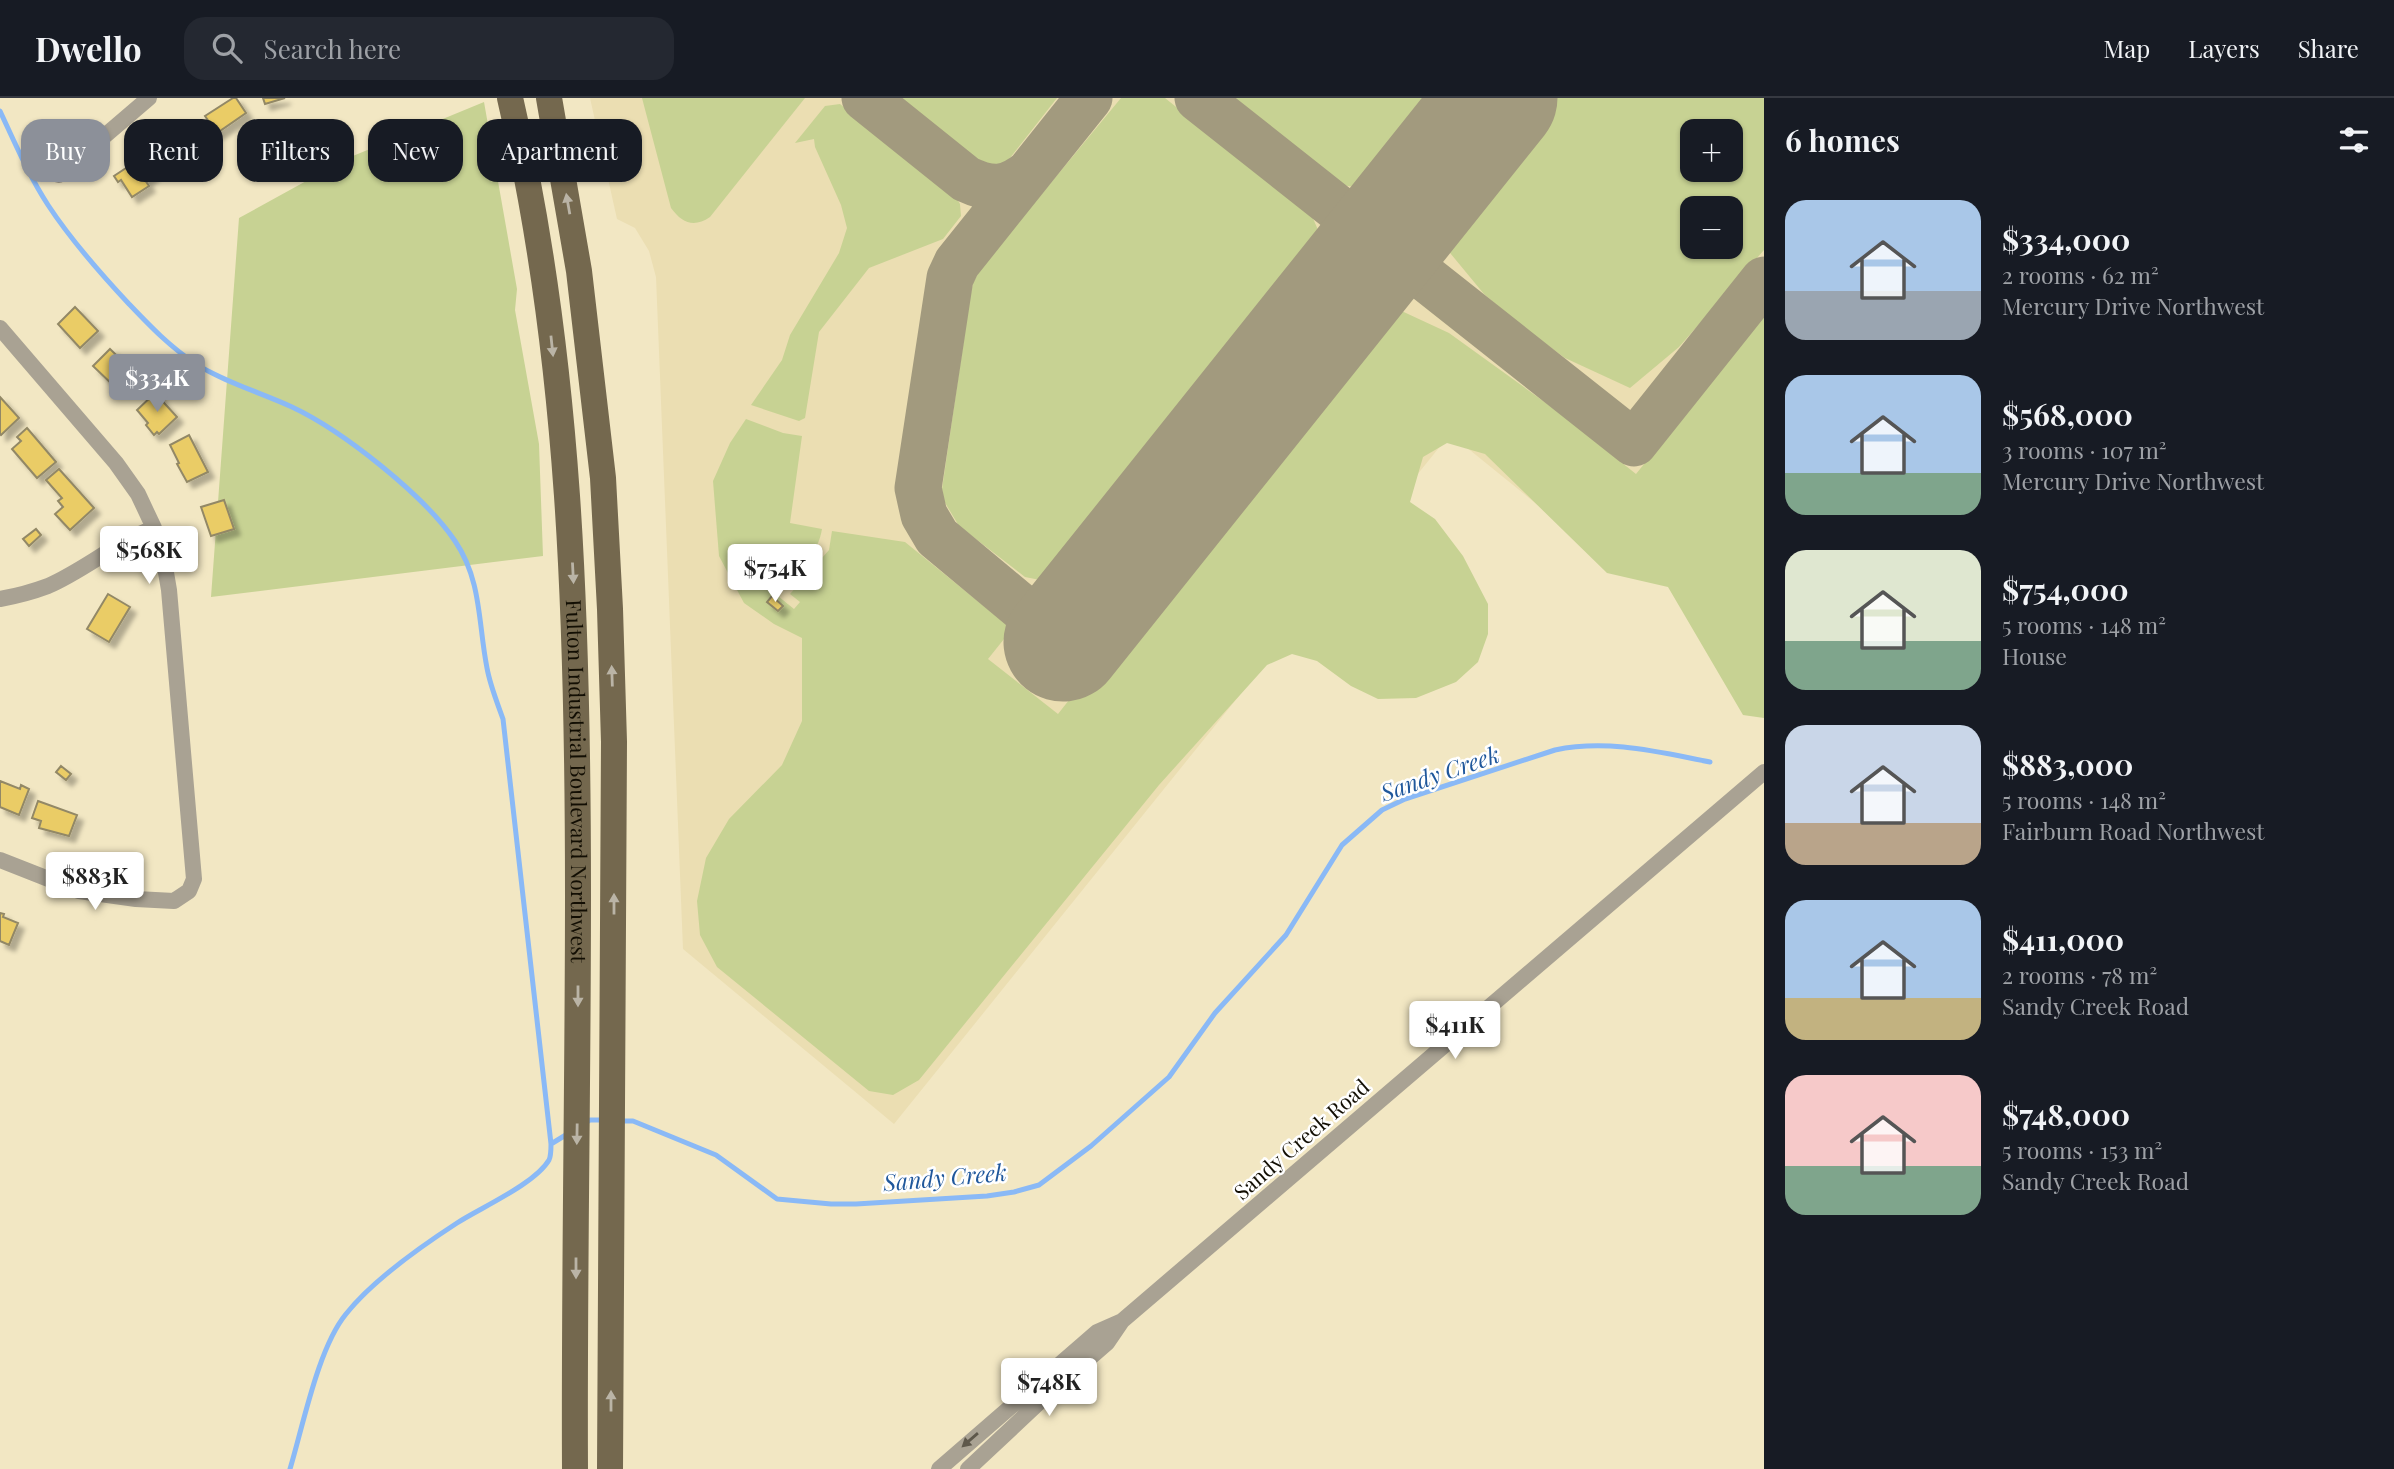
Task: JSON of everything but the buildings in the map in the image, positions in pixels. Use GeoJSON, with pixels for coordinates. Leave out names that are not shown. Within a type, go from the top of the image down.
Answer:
{"type":"FeatureCollection","features":[{"type":"Feature","properties":{"kind":"main road","name":"Fulton Industrial Boulevard Northwest"},"geometry":{"type":"LineString","coordinates":[[510,98],[545,278],[567,477],[575,608],[578,741],[575,1469]]}},
{"type":"Feature","properties":{"kind":"main road","name":"Fulton Industrial Boulevard Northwest"},"geometry":{"type":"LineString","coordinates":[[549,98],[579,271],[604,491],[610,609],[614,742],[610,1469]]}},
{"type":"Feature","properties":{"kind":"street"},"geometry":{"type":"LineString","coordinates":[[110,129],[141,101]]}},
{"type":"Feature","properties":{"kind":"street"},"geometry":{"type":"LineString","coordinates":[[0,328],[116,463],[138,494],[154,528],[169,590],[194,879],[189,891],[174,901],[79,891],[0,860]]}},
{"type":"Feature","properties":{"kind":"street"},"geometry":{"type":"LineString","coordinates":[[0,599],[50,585],[136,534],[154,528]]}},
{"type":"Feature","properties":{"kind":"street","name":"Sandy Creek Road"},"geometry":{"type":"LineString","coordinates":[[968,1469],[1107,1343],[1122,1321],[1764,772]]}},
{"type":"Feature","properties":{"kind":"street","name":"Sandy Creek Road"},"geometry":{"type":"LineString","coordinates":[[939,1469],[1097,1332],[1122,1321]]}},
{"type":"Feature","properties":{"kind":"shaded area"},"geometry":{"type":"Polygon","coordinates":[[[590,98],[1764,98],[1764,387],[1618,570],[1450,434],[894,1124],[683,949],[656,277],[649,251],[635,228],[617,219],[609,182],[642,182],[642,119],[595,119],[590,98]]]}},
{"type":"Feature","properties":{"kind":"green space"},"geometry":{"type":"Polygon","coordinates":[[[642,98],[805,98],[710,217],[694,223],[679,217],[671,208],[642,98]]]}},
{"type":"Feature","properties":{"kind":"green space"},"geometry":{"type":"Polygon","coordinates":[[[896,98],[1057,98],[1006,163],[994,167],[979,164],[896,98]]]}},
{"type":"Feature","properties":{"kind":"green space"},"geometry":{"type":"Polygon","coordinates":[[[1121,98],[1165,98],[1312,216],[1321,237],[1320,253],[1061,575],[1040,580],[1025,577],[959,526],[944,501],[942,489],[970,297],[973,283],[982,266],[1121,98]]]}},
{"type":"Feature","properties":{"kind":"green space"},"geometry":{"type":"Polygon","coordinates":[[[1231,98],[1444,98],[1376,183],[1356,187],[1336,183],[1231,98]]]}},
{"type":"Feature","properties":{"kind":"green space"},"geometry":{"type":"Polygon","coordinates":[[[1548,98],[1764,98],[1764,250],[1679,347],[1630,388],[1565,358],[1519,324],[1484,294],[1441,242],[1446,224],[1548,98]]]}},
{"type":"Feature","properties":{"kind":"green space"},"geometry":{"type":"Polygon","coordinates":[[[484,102],[487,119],[477,119],[477,182],[498,182],[517,289],[515,310],[539,444],[543,556],[211,597],[239,218],[304,182],[354,182],[354,156],[368,150],[368,182],[463,182],[463,119],[443,119],[484,102]]]}},
{"type":"Feature","properties":{"kind":"green space"},"geometry":{"type":"Polygon","coordinates":[[[840,104],[954,194],[960,204],[961,216],[943,239],[869,268],[819,332],[805,418],[799,421],[751,405],[782,360],[790,335],[839,253],[847,228],[841,205],[815,147],[814,139],[795,143],[825,106],[840,104]]]}},
{"type":"Feature","properties":{"kind":"green space"},"geometry":{"type":"Polygon","coordinates":[[[1393,307],[1449,333],[1557,411],[1636,474],[1764,315],[1764,718],[1743,715],[1668,587],[1607,573],[1485,454],[1447,443],[1423,457],[1410,502],[1435,519],[1463,556],[1488,604],[1488,634],[1478,662],[1456,682],[1416,698],[1378,699],[1351,686],[1317,661],[1292,654],[1267,665],[1159,785],[919,1080],[893,1095],[869,1091],[717,967],[700,935],[697,901],[706,858],[729,819],[782,765],[802,721],[802,638],[774,624],[744,603],[719,556],[713,481],[730,443],[746,419],[783,433],[802,436],[790,523],[822,529],[812,554],[784,589],[775,581],[768,588],[794,609],[800,602],[790,594],[829,550],[832,531],[905,542],[1012,629],[988,659],[1058,714],[1377,310],[1393,307]]]}},
{"type":"Feature","properties":{"kind":"waterway"},"geometry":{"type":"LineString","coordinates":[[0,111],[48,205],[76,244],[129,304],[161,336],[207,370],[312,418],[381,466],[424,504],[455,541],[464,556],[475,587],[488,674],[503,719],[551,1144],[550,1158],[542,1169],[520,1187],[457,1223],[398,1265],[346,1314],[336,1329],[319,1367],[290,1469]]}},
{"type":"Feature","properties":{"kind":"waterway","name":"Sandy Creek"},"geometry":{"type":"LineString","coordinates":[[621,1121],[633,1121],[716,1155],[777,1199],[856,1204],[987,1196],[1039,1185],[1091,1146],[1169,1077],[1215,1013],[1286,935],[1342,845],[1382,810],[1405,799],[1555,750],[1575,747],[1633,748],[1710,762]]}},
{"type":"Feature","properties":{"kind":"waterway","name":"Sandy Creek"},"geometry":{"type":"LineString","coordinates":[[584,1124],[590,1120],[604,1120]]}},
{"type":"Feature","properties":{"kind":"waterway","name":"Sandy Creek"},"geometry":{"type":"LineString","coordinates":[[551,1144],[569,1133]]}},
{"type":"Feature","properties":{"kind":"taxiway"},"geometry":{"type":"LineString","coordinates":[[865,98],[966,179],[984,186],[999,187],[1013,183],[1029,173]]}},
{"type":"Feature","properties":{"kind":"taxiway"},"geometry":{"type":"LineString","coordinates":[[1063,642],[937,537],[924,515],[918,488],[950,278],[957,263],[1089,98]]}},
{"type":"Feature","properties":{"kind":"taxiway"},"geometry":{"type":"LineString","coordinates":[[1198,98],[1634,443],[1764,280]]}},
{"type":"Feature","properties":{"kind":"taxiway"},"geometry":{"type":"LineString","coordinates":[[1407,213],[1403,244],[1417,271],[1384,267],[1353,280],[1362,247],[1359,233],[1349,217],[1364,223],[1378,224],[1407,213]]}},
{"type":"Feature","properties":{"kind":"runway"},"geometry":{"type":"LineString","coordinates":[[1063,642],[1498,98]]}}]}
